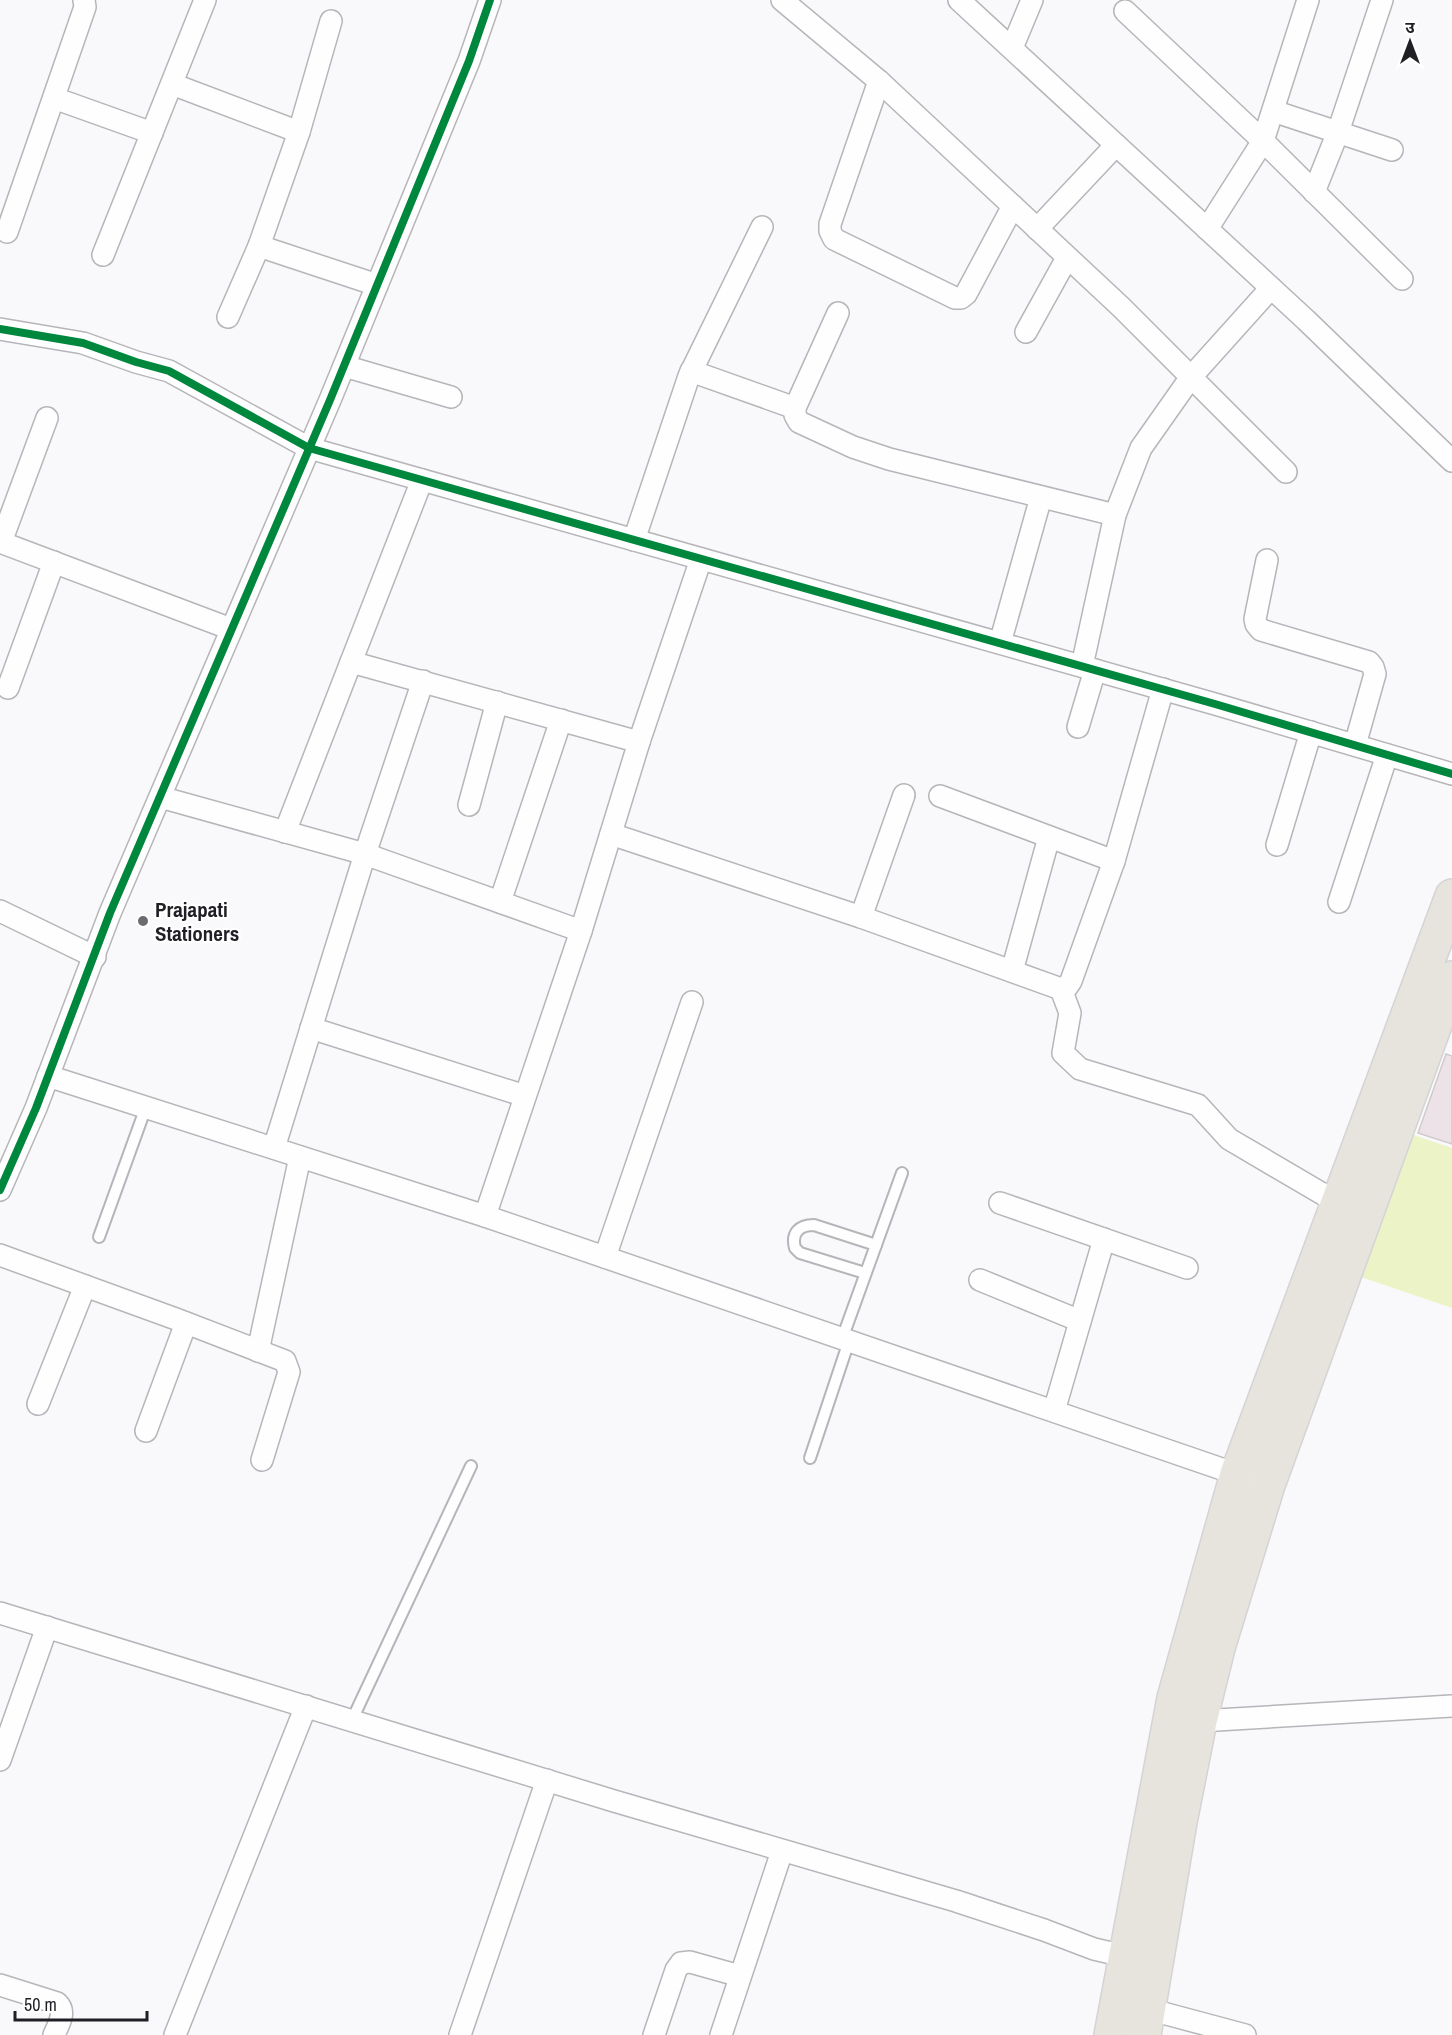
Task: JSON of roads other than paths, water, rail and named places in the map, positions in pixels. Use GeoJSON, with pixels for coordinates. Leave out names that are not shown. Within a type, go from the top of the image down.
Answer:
{"type":"FeatureCollection","features":[{"type":"Feature","properties":{"kind":"main road"},"geometry":{"type":"LineString","coordinates":[[1111,2035],[1140,1960],[1180,1822],[1200,1721],[1218,1648],[1268,1485],[1370,1201],[1370,1161],[1452,896]]}},
{"type":"Feature","properties":{"kind":"main road"},"geometry":{"type":"LineString","coordinates":[[1146,2022],[1140,1960],[1174,1698],[1237,1474],[1338,1203],[1370,1161],[1452,978]]}},
{"type":"Feature","properties":{"kind":"street"},"geometry":{"type":"LineString","coordinates":[[7,232],[85,7],[84,0]]}},
{"type":"Feature","properties":{"kind":"street"},"geometry":{"type":"LineString","coordinates":[[103,255],[205,0]]}},
{"type":"Feature","properties":{"kind":"street"},"geometry":{"type":"LineString","coordinates":[[0,1190],[36,1108],[110,914],[344,366],[469,61],[490,0]]}},
{"type":"Feature","properties":{"kind":"street"},"geometry":{"type":"LineString","coordinates":[[782,0],[879,81],[1013,206],[1121,308],[1286,472]]}},
{"type":"Feature","properties":{"kind":"street"},"geometry":{"type":"LineString","coordinates":[[959,0],[1451,458]]}},
{"type":"Feature","properties":{"kind":"street"},"geometry":{"type":"LineString","coordinates":[[1012,48],[1032,0]]}},
{"type":"Feature","properties":{"kind":"street"},"geometry":{"type":"LineString","coordinates":[[1207,229],[1263,141],[1308,0]]}},
{"type":"Feature","properties":{"kind":"street"},"geometry":{"type":"LineString","coordinates":[[1314,192],[1338,132],[1382,0]]}},
{"type":"Feature","properties":{"kind":"street"},"geometry":{"type":"LineString","coordinates":[[1125,11],[1263,141],[1402,279]]}},
{"type":"Feature","properties":{"kind":"street"},"geometry":{"type":"LineString","coordinates":[[228,316],[259,246],[299,132],[331,21]]}},
{"type":"Feature","properties":{"kind":"street"},"geometry":{"type":"LineString","coordinates":[[879,81],[830,224],[830,231],[834,239],[955,298],[961,298],[966,294],[1013,206]]}},
{"type":"Feature","properties":{"kind":"street"},"geometry":{"type":"LineString","coordinates":[[172,84],[299,132]]}},
{"type":"Feature","properties":{"kind":"street"},"geometry":{"type":"LineString","coordinates":[[54,98],[152,133]]}},
{"type":"Feature","properties":{"kind":"street"},"geometry":{"type":"LineString","coordinates":[[1273,111],[1392,150]]}},
{"type":"Feature","properties":{"kind":"street"},"geometry":{"type":"LineString","coordinates":[[1037,230],[1116,145]]}},
{"type":"Feature","properties":{"kind":"street"},"geometry":{"type":"LineString","coordinates":[[634,540],[691,371],[762,227]]}},
{"type":"Feature","properties":{"kind":"street"},"geometry":{"type":"LineString","coordinates":[[259,246],[377,285]]}},
{"type":"Feature","properties":{"kind":"street"},"geometry":{"type":"LineString","coordinates":[[1026,332],[1067,258]]}},
{"type":"Feature","properties":{"kind":"street"},"geometry":{"type":"LineString","coordinates":[[1078,727],[1115,515],[1141,448],[1191,377],[1271,288]]}},
{"type":"Feature","properties":{"kind":"street"},"geometry":{"type":"LineString","coordinates":[[838,313],[795,408],[795,415],[799,422],[853,447],[889,459],[1115,515]]}},
{"type":"Feature","properties":{"kind":"street"},"geometry":{"type":"LineString","coordinates":[[0,329],[83,343],[169,371],[309,448],[1163,689],[1452,774]]}},
{"type":"Feature","properties":{"kind":"street"},"geometry":{"type":"LineString","coordinates":[[344,366],[451,397]]}},
{"type":"Feature","properties":{"kind":"street"},"geometry":{"type":"LineString","coordinates":[[691,371],[795,408]]}},
{"type":"Feature","properties":{"kind":"street"},"geometry":{"type":"LineString","coordinates":[[47,418],[0,542],[231,629]]}},
{"type":"Feature","properties":{"kind":"street"},"geometry":{"type":"LineString","coordinates":[[285,832],[422,480]]}},
{"type":"Feature","properties":{"kind":"street"},"geometry":{"type":"LineString","coordinates":[[1000,643],[1041,497]]}},
{"type":"Feature","properties":{"kind":"street"},"geometry":{"type":"LineString","coordinates":[[484,1216],[581,931],[639,742],[702,559]]}},
{"type":"Feature","properties":{"kind":"street"},"geometry":{"type":"LineString","coordinates":[[1267,560],[1255,619],[1261,630],[1369,662],[1373,667],[1375,674],[1355,745]]}},
{"type":"Feature","properties":{"kind":"street"},"geometry":{"type":"LineString","coordinates":[[8,688],[54,562]]}},
{"type":"Feature","properties":{"kind":"street"},"geometry":{"type":"LineString","coordinates":[[351,662],[639,742]]}},
{"type":"Feature","properties":{"kind":"street"},"geometry":{"type":"LineString","coordinates":[[274,1148],[365,854],[423,681]]}},
{"type":"Feature","properties":{"kind":"street"},"geometry":{"type":"LineString","coordinates":[[611,834],[861,917],[1061,988],[1067,987],[1114,861],[1163,689]]}},
{"type":"Feature","properties":{"kind":"street"},"geometry":{"type":"LineString","coordinates":[[468,805],[497,702]]}},
{"type":"Feature","properties":{"kind":"street"},"geometry":{"type":"LineString","coordinates":[[500,902],[561,720]]}},
{"type":"Feature","properties":{"kind":"street"},"geometry":{"type":"LineString","coordinates":[[1277,845],[1311,732]]}},
{"type":"Feature","properties":{"kind":"street"},"geometry":{"type":"LineString","coordinates":[[1339,902],[1387,755]]}},
{"type":"Feature","properties":{"kind":"street"},"geometry":{"type":"LineString","coordinates":[[861,917],[904,795]]}},
{"type":"Feature","properties":{"kind":"street"},"geometry":{"type":"LineString","coordinates":[[940,796],[1114,861]]}},
{"type":"Feature","properties":{"kind":"street"},"geometry":{"type":"LineString","coordinates":[[160,797],[365,854],[581,931]]}},
{"type":"Feature","properties":{"kind":"street"},"geometry":{"type":"LineString","coordinates":[[1012,971],[1050,837]]}},
{"type":"Feature","properties":{"kind":"street"},"geometry":{"type":"LineString","coordinates":[[0,911],[95,957]]}},
{"type":"Feature","properties":{"kind":"street"},"geometry":{"type":"LineString","coordinates":[[1061,988],[1070,1013],[1063,1053],[1080,1069],[1198,1105],[1229,1139],[1338,1203]]}},
{"type":"Feature","properties":{"kind":"street"},"geometry":{"type":"LineString","coordinates":[[605,1257],[692,1002]]}},
{"type":"Feature","properties":{"kind":"street"},"geometry":{"type":"LineString","coordinates":[[311,1028],[525,1096]]}},
{"type":"Feature","properties":{"kind":"street"},"geometry":{"type":"LineString","coordinates":[[48,1076],[484,1216],[1268,1485]]}},
{"type":"Feature","properties":{"kind":"street"},"geometry":{"type":"LineString","coordinates":[[258,1351],[300,1157]]}},
{"type":"Feature","properties":{"kind":"street"},"geometry":{"type":"LineString","coordinates":[[1000,1203],[1187,1268]]}},
{"type":"Feature","properties":{"kind":"street"},"geometry":{"type":"LineString","coordinates":[[1054,1411],[1104,1239]]}},
{"type":"Feature","properties":{"kind":"street"},"geometry":{"type":"LineString","coordinates":[[0,1256],[285,1361],[289,1372],[262,1460]]}},
{"type":"Feature","properties":{"kind":"street"},"geometry":{"type":"LineString","coordinates":[[980,1280],[1080,1322]]}},
{"type":"Feature","properties":{"kind":"street"},"geometry":{"type":"LineString","coordinates":[[38,1404],[85,1286]]}},
{"type":"Feature","properties":{"kind":"street"},"geometry":{"type":"LineString","coordinates":[[146,1431],[186,1323]]}},
{"type":"Feature","properties":{"kind":"street"},"geometry":{"type":"LineString","coordinates":[[0,1613],[782,1851],[956,1901],[1094,1949],[1140,1960]]}},
{"type":"Feature","properties":{"kind":"street"},"geometry":{"type":"LineString","coordinates":[[0,1760],[47,1627]]}},
{"type":"Feature","properties":{"kind":"street"},"geometry":{"type":"LineString","coordinates":[[175,2035],[306,1706]]}},
{"type":"Feature","properties":{"kind":"street"},"geometry":{"type":"LineString","coordinates":[[1200,1721],[1452,1706]]}},
{"type":"Feature","properties":{"kind":"street"},"geometry":{"type":"LineString","coordinates":[[460,2035],[547,1780]]}},
{"type":"Feature","properties":{"kind":"street"},"geometry":{"type":"LineString","coordinates":[[721,2035],[782,1851]]}},
{"type":"Feature","properties":{"kind":"street"},"geometry":{"type":"LineString","coordinates":[[654,2035],[676,1970],[681,1963],[690,1962],[740,1976]]}},
{"type":"Feature","properties":{"kind":"street"},"geometry":{"type":"LineString","coordinates":[[0,1985],[57,2003],[62,2013],[54,2035]]}},
{"type":"Feature","properties":{"kind":"street"},"geometry":{"type":"LineString","coordinates":[[1146,2022],[1245,2035]]}},
{"type":"Feature","properties":{"kind":"lane"},"geometry":{"type":"LineString","coordinates":[[99,1237],[146,1107]]}},
{"type":"Feature","properties":{"kind":"lane"},"geometry":{"type":"LineString","coordinates":[[810,1458],[866,1273],[902,1173]]}},
{"type":"Feature","properties":{"kind":"lane"},"geometry":{"type":"LineString","coordinates":[[866,1273],[800,1252],[795,1248],[794,1235],[804,1225],[814,1225],[876,1245]]}},
{"type":"Feature","properties":{"kind":"lane"},"geometry":{"type":"LineString","coordinates":[[352,1720],[471,1466]]}},
{"type":"Feature","properties":{"kind":"place","name":"Prajapati Stationers"},"geometry":{"type":"Point","coordinates":[143,921]}}]}
